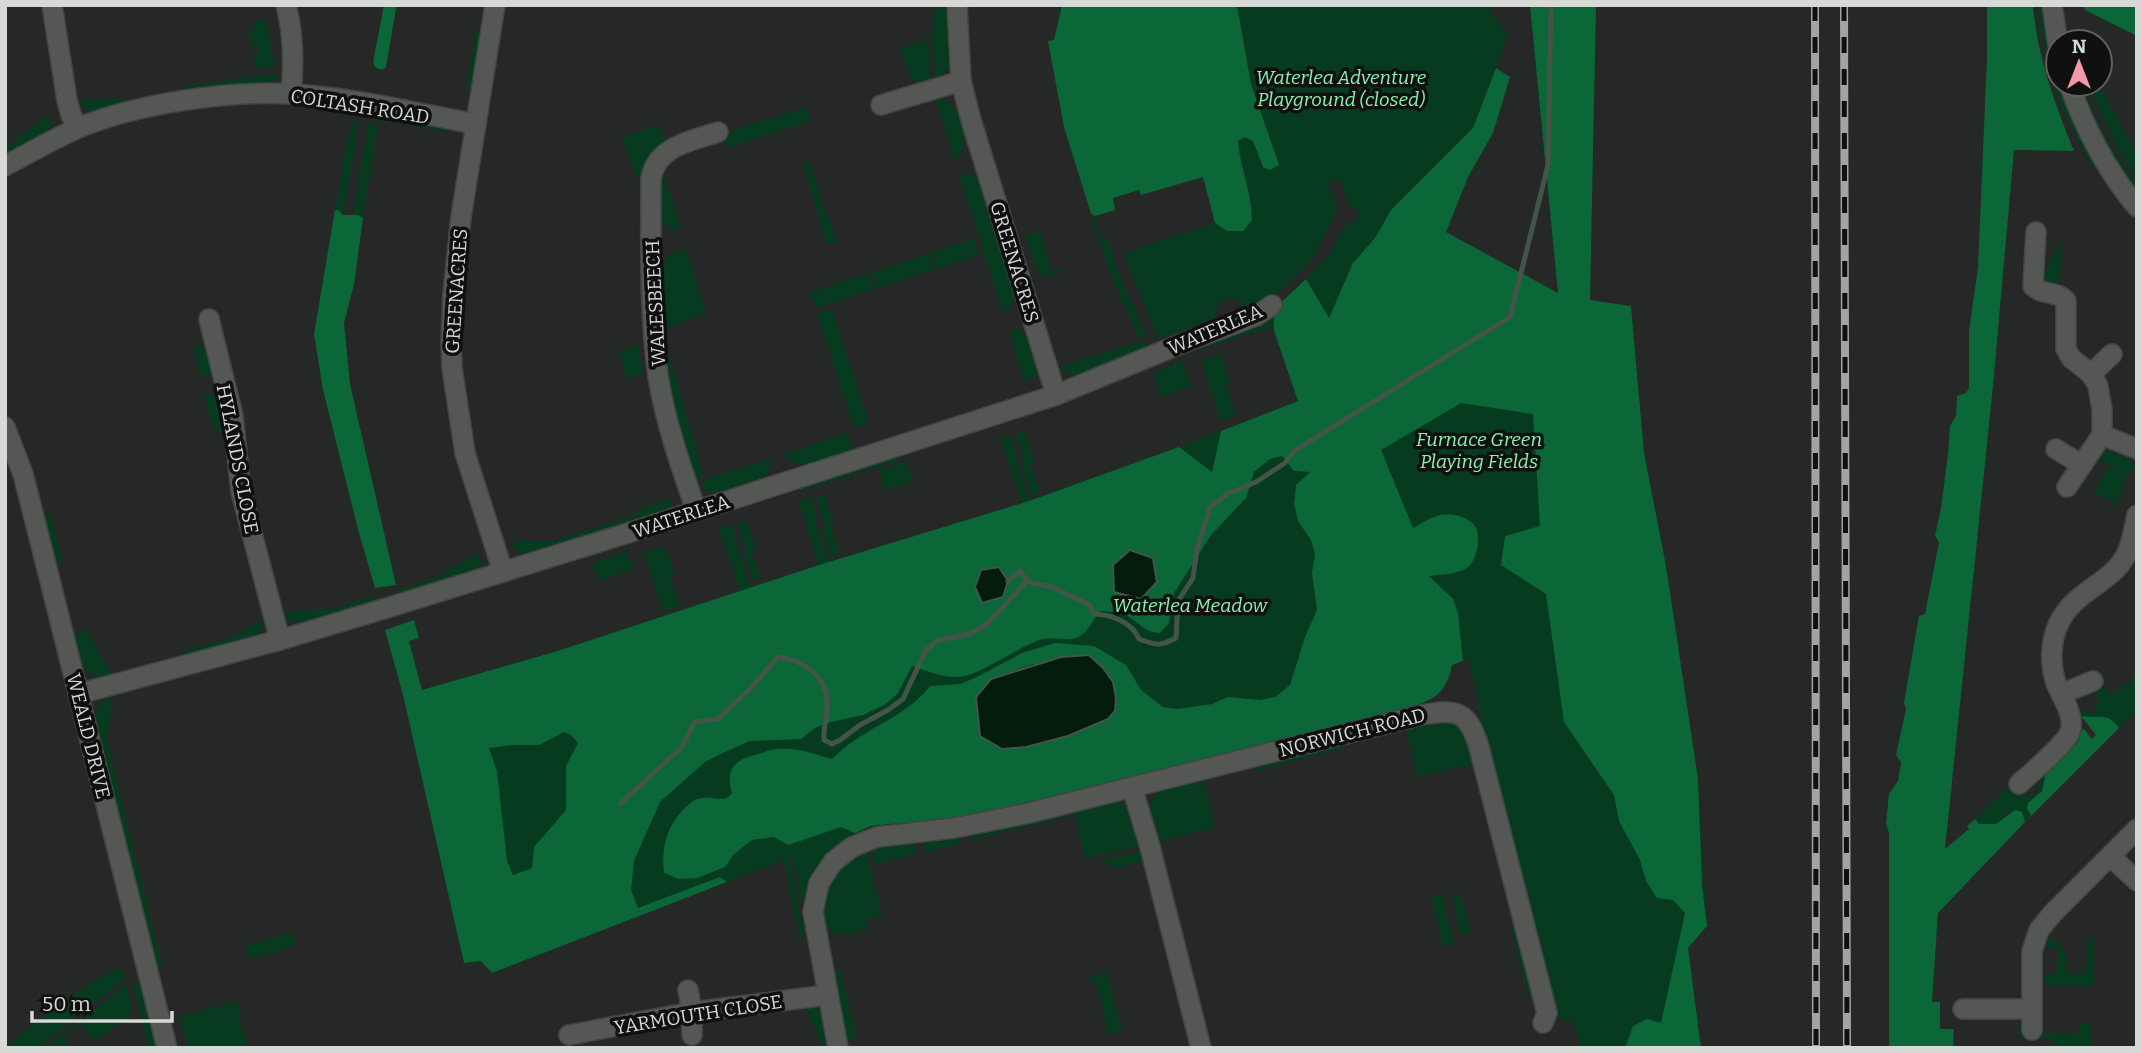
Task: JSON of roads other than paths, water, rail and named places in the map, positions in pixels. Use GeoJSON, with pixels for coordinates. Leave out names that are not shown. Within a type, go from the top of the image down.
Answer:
{"type":"FeatureCollection","features":[{"type":"Feature","properties":{"kind":"street"},"geometry":{"type":"LineString","coordinates":[[52,5],[67,100],[78,128]]}},
{"type":"Feature","properties":{"kind":"street"},"geometry":{"type":"LineString","coordinates":[[286,5],[294,61],[291,94]]}},
{"type":"Feature","properties":{"kind":"street","name":"GREENACRES"},"geometry":{"type":"LineString","coordinates":[[495,5],[455,269],[451,320],[452,368],[466,453],[503,572]]}},
{"type":"Feature","properties":{"kind":"street","name":"GREENACRES"},"geometry":{"type":"LineString","coordinates":[[957,5],[961,81],[1056,395]]}},
{"type":"Feature","properties":{"kind":"street"},"geometry":{"type":"LineString","coordinates":[[2052,5],[2055,28]]}},
{"type":"Feature","properties":{"kind":"street"},"geometry":{"type":"LineString","coordinates":[[881,105],[961,81]]}},
{"type":"Feature","properties":{"kind":"street","name":"COLTASH ROAD"},"geometry":{"type":"LineString","coordinates":[[5,166],[78,128],[162,104],[209,98],[291,94],[370,104],[476,124]]}},
{"type":"Feature","properties":{"kind":"street"},"geometry":{"type":"LineString","coordinates":[[2074,98],[2087,131],[2123,190],[2137,206]]}},
{"type":"Feature","properties":{"kind":"street","name":"WALESBEECH"},"geometry":{"type":"LineString","coordinates":[[696,510],[667,416],[656,361],[651,291],[651,178],[656,162],[666,151],[718,132]]}},
{"type":"Feature","properties":{"kind":"street"},"geometry":{"type":"LineString","coordinates":[[2036,232],[2033,286],[2041,292],[2061,296],[2066,301],[2066,349],[2071,358],[2091,374],[2102,399],[2102,435],[2067,487]]}},
{"type":"Feature","properties":{"kind":"street"},"geometry":{"type":"LineString","coordinates":[[1227,305],[1234,324]]}},
{"type":"Feature","properties":{"kind":"street","name":"WATERLEA"},"geometry":{"type":"LineString","coordinates":[[78,694],[280,640],[503,572],[1056,395],[1256,316],[1272,305]]}},
{"type":"Feature","properties":{"kind":"street","name":"HYLANDS CLOSE"},"geometry":{"type":"LineString","coordinates":[[209,319],[233,416],[241,492],[280,640]]}},
{"type":"Feature","properties":{"kind":"street"},"geometry":{"type":"LineString","coordinates":[[2091,374],[2112,354]]}},
{"type":"Feature","properties":{"kind":"street","name":"WEALD DRIVE"},"geometry":{"type":"LineString","coordinates":[[6,431],[23,474],[167,1048]]}},
{"type":"Feature","properties":{"kind":"street"},"geometry":{"type":"LineString","coordinates":[[2102,435],[2137,449]]}},
{"type":"Feature","properties":{"kind":"street"},"geometry":{"type":"LineString","coordinates":[[2056,449],[2082,465]]}},
{"type":"Feature","properties":{"kind":"street"},"geometry":{"type":"LineString","coordinates":[[2020,784],[2069,734],[2070,718],[2056,684],[2052,664],[2052,645],[2058,625],[2075,601],[2125,559],[2136,521]]}},
{"type":"Feature","properties":{"kind":"street"},"geometry":{"type":"LineString","coordinates":[[2061,694],[2092,681]]}},
{"type":"Feature","properties":{"kind":"street","name":"NORWICH ROAD"},"geometry":{"type":"LineString","coordinates":[[838,1048],[813,912],[819,883],[833,862],[852,846],[877,837],[991,821],[1421,715],[1449,711],[1461,714],[1470,722],[1475,732],[1546,1013],[1543,1023]]}},
{"type":"Feature","properties":{"kind":"street"},"geometry":{"type":"LineString","coordinates":[[1132,787],[1201,1048]]}},
{"type":"Feature","properties":{"kind":"street"},"geometry":{"type":"LineString","coordinates":[[2032,1030],[2032,951],[2039,930],[2137,829]]}},
{"type":"Feature","properties":{"kind":"street"},"geometry":{"type":"LineString","coordinates":[[2111,857],[2137,881]]}},
{"type":"Feature","properties":{"kind":"street"},"geometry":{"type":"LineString","coordinates":[[688,990],[692,1035]]}},
{"type":"Feature","properties":{"kind":"street","name":"YARMOUTH CLOSE"},"geometry":{"type":"LineString","coordinates":[[569,1035],[692,1012],[828,995]]}},
{"type":"Feature","properties":{"kind":"street"},"geometry":{"type":"LineString","coordinates":[[1963,1009],[2032,1009]]}},
{"type":"Feature","properties":{"kind":"waterway"},"geometry":{"type":"LineString","coordinates":[[1008,581],[1020,571],[1027,581],[1054,588],[1090,605],[1094,614],[1121,621],[1132,628],[1139,639],[1158,644],[1176,638],[1178,601],[1193,578],[1197,549],[1210,507],[1227,494],[1256,482],[1285,463],[1294,451],[1510,317],[1548,165],[1551,5]]}},
{"type":"Feature","properties":{"kind":"waterway"},"geometry":{"type":"LineString","coordinates":[[621,803],[681,748],[695,722],[718,719],[750,689],[778,657],[806,667],[824,687],[827,696],[824,740],[832,744],[903,699],[926,650],[938,640],[970,634],[986,625],[1027,581]]}},
{"type":"Feature","properties":{"kind":"railway"},"geometry":{"type":"LineString","coordinates":[[1815,5],[1816,1048]]}},
{"type":"Feature","properties":{"kind":"railway"},"geometry":{"type":"LineString","coordinates":[[1844,5],[1847,1048]]}},
{"type":"Feature","properties":{"kind":"park label","name":"Waterlea Adventure Playground (closed)"},"geometry":{"type":"Point","coordinates":[1341,88]}},
{"type":"Feature","properties":{"kind":"park label","name":"Furnace Green Playing Fields"},"geometry":{"type":"Point","coordinates":[1479,450]}},
{"type":"Feature","properties":{"kind":"park label","name":"Waterlea Meadow"},"geometry":{"type":"Point","coordinates":[1190,605]}}]}
